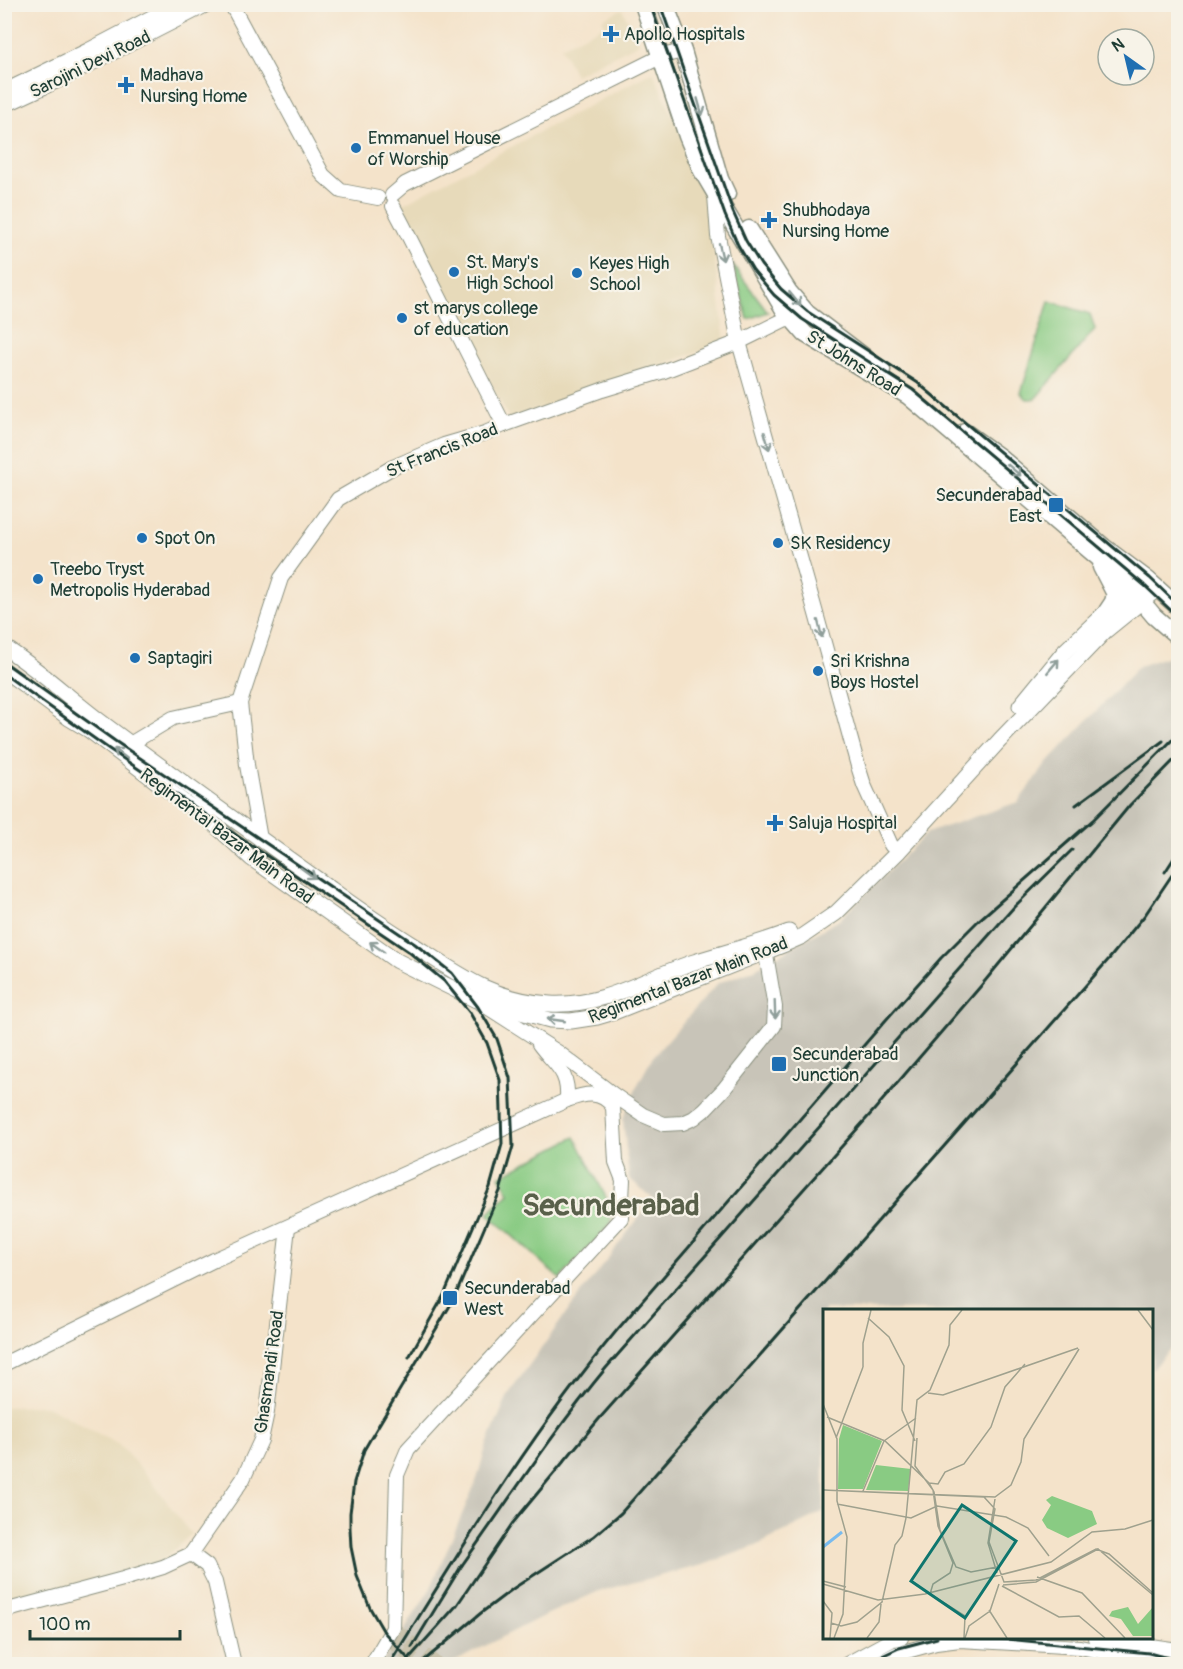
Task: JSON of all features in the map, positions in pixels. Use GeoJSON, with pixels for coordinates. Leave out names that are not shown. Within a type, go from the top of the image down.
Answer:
{"type":"FeatureCollection","features":[{"type":"Feature","properties":{"kind":"main road","name":"Sarojini Devi Road"},"geometry":{"type":"LineString","coordinates":[[4,92],[178,4]]}},
{"type":"Feature","properties":{"kind":"main road","name":"Sarojini Devi Road"},"geometry":{"type":"LineString","coordinates":[[4,105],[207,4]]}},
{"type":"Feature","properties":{"kind":"main road","name":"St Johns Road"},"geometry":{"type":"LineString","coordinates":[[643,4],[687,136],[702,171],[719,191],[789,292],[807,314],[1001,458],[1104,547],[1179,607]]}},
{"type":"Feature","properties":{"kind":"main road","name":"St Johns Road"},"geometry":{"type":"LineString","coordinates":[[665,4],[683,51],[719,191],[784,310],[805,334],[908,396],[1094,555],[1138,596],[1154,616],[1179,637]]}},
{"type":"Feature","properties":{"kind":"main road"},"geometry":{"type":"LineString","coordinates":[[1094,555],[1115,594],[1107,611]]}},
{"type":"Feature","properties":{"kind":"main road","name":"Regimental Bazar Main Road"},"geometry":{"type":"LineString","coordinates":[[4,647],[38,670],[78,714],[88,730],[185,803],[202,813],[251,858],[397,961],[477,1000],[564,1022],[614,1012],[765,947],[815,918],[894,849],[1152,584]]}},
{"type":"Feature","properties":{"kind":"main road","name":"Regimental Bazar Main Road"},"geometry":{"type":"LineString","coordinates":[[894,849],[995,736],[1065,651],[1107,611],[1138,596]]}},
{"type":"Feature","properties":{"kind":"main road","name":"Regimental Bazar Main Road"},"geometry":{"type":"LineString","coordinates":[[4,670],[130,744],[376,922],[470,982],[506,996],[549,1004],[604,997],[692,963],[765,947]]}},
{"type":"Feature","properties":{"kind":"street"},"geometry":{"type":"LineString","coordinates":[[231,4],[323,175],[341,191],[378,198],[378,204],[388,209],[405,184],[662,56],[683,51]]}},
{"type":"Feature","properties":{"kind":"street"},"geometry":{"type":"LineString","coordinates":[[719,191],[718,236],[739,342],[858,766],[864,785],[894,849]]}},
{"type":"Feature","properties":{"kind":"street"},"geometry":{"type":"LineString","coordinates":[[392,201],[504,425]]}},
{"type":"Feature","properties":{"kind":"street","name":"St Francis Road"},"geometry":{"type":"LineString","coordinates":[[260,838],[247,765],[240,703],[281,578],[338,499],[393,467],[444,446],[664,371],[739,342],[790,317]]}},
{"type":"Feature","properties":{"kind":"street"},"geometry":{"type":"LineString","coordinates":[[130,744],[173,718],[240,703]]}},
{"type":"Feature","properties":{"kind":"street"},"geometry":{"type":"LineString","coordinates":[[477,1000],[559,1053],[643,1115],[664,1124],[683,1123],[704,1110],[724,1089],[774,1026],[775,1007],[765,947]]}},
{"type":"Feature","properties":{"kind":"street"},"geometry":{"type":"LineString","coordinates":[[534,1038],[564,1073],[567,1100]]}},
{"type":"Feature","properties":{"kind":"street"},"geometry":{"type":"LineString","coordinates":[[4,1364],[214,1260],[567,1100],[584,1094],[599,1094],[609,1100],[613,1107],[616,1162],[623,1180],[621,1218],[408,1449],[397,1475],[393,1628],[372,1665]]}},
{"type":"Feature","properties":{"kind":"street","name":"Ghasmandi Road"},"geometry":{"type":"LineString","coordinates":[[191,1554],[243,1479],[261,1440],[267,1412],[288,1227]]}},
{"type":"Feature","properties":{"kind":"street"},"geometry":{"type":"LineString","coordinates":[[4,1611],[163,1567],[191,1554],[207,1566],[215,1582],[234,1665]]}},
{"type":"Feature","properties":{"kind":"street"},"geometry":{"type":"LineString","coordinates":[[848,1665],[886,1643],[898,1639]]}},
{"type":"Feature","properties":{"kind":"street"},"geometry":{"type":"LineString","coordinates":[[1102,1639],[1179,1650]]}},
{"type":"Feature","properties":{"kind":"street"},"geometry":{"type":"LineString","coordinates":[[876,1665],[935,1640],[960,1640],[1080,1647],[1162,1665]]}},
{"type":"Feature","properties":{"kind":"street"},"geometry":{"type":"LineString","coordinates":[[886,1643],[893,1656]]}},
{"type":"Feature","properties":{"kind":"shaded area","name":"Apollo Hospitals"},"geometry":{"type":"Polygon","coordinates":[[[622,9],[639,43],[575,75],[561,47],[605,25],[602,19],[622,9]]]}},
{"type":"Feature","properties":{"kind":"shaded area","name":"Keyes High School"},"geometry":{"type":"Polygon","coordinates":[[[653,72],[706,190],[725,342],[509,419],[403,204],[653,72]]]}},
{"type":"Feature","properties":{"kind":"shaded area"},"geometry":{"type":"Polygon","coordinates":[[[1178,653],[1178,1340],[1153,1368],[1153,1309],[823,1309],[823,1512],[756,1546],[703,1565],[599,1591],[539,1618],[450,1664],[380,1664],[393,1648],[431,1588],[477,1479],[486,1447],[508,1395],[570,1308],[653,1199],[629,1178],[623,1119],[652,1058],[718,983],[755,969],[839,920],[927,833],[1018,802],[1047,763],[1139,666],[1178,653]]]}},
{"type":"Feature","properties":{"kind":"shaded area"},"geometry":{"type":"Polygon","coordinates":[[[47,1406],[119,1445],[149,1478],[191,1534],[165,1558],[144,1570],[8,1604],[5,1598],[5,1407],[47,1406]]]}},
{"type":"Feature","properties":{"kind":"green space"},"geometry":{"type":"Polygon","coordinates":[[[732,264],[768,312],[748,319],[732,264]]]}},
{"type":"Feature","properties":{"kind":"green space"},"geometry":{"type":"Polygon","coordinates":[[[1049,301],[1090,314],[1095,329],[1035,399],[1027,399],[1021,393],[1049,301]]]}},
{"type":"Feature","properties":{"kind":"green space"},"geometry":{"type":"Polygon","coordinates":[[[575,1137],[610,1205],[611,1223],[560,1279],[488,1214],[509,1193],[500,1176],[575,1137]]]}},
{"type":"Feature","properties":{"kind":"tunnel"},"geometry":{"type":"LineString","coordinates":[[393,1628],[436,1664]]}},
{"type":"Feature","properties":{"kind":"tunnel"},"geometry":{"type":"LineString","coordinates":[[387,1638],[419,1664]]}},
{"type":"Feature","properties":{"kind":"railway"},"geometry":{"type":"LineString","coordinates":[[650,4],[725,215],[738,245],[753,270],[774,295],[802,319],[913,390],[1144,585],[1178,617]]}},
{"type":"Feature","properties":{"kind":"railway"},"geometry":{"type":"LineString","coordinates":[[660,4],[733,212],[746,241],[761,265],[781,289],[808,312],[918,383],[1150,578],[1178,605]]}},
{"type":"Feature","properties":{"kind":"railway"},"geometry":{"type":"LineString","coordinates":[[4,662],[115,741],[415,944],[452,973],[478,1007],[497,1039],[510,1078],[513,1146],[500,1191],[454,1299],[364,1450],[354,1482],[350,1528],[357,1576],[370,1608],[384,1632],[413,1664]]}},
{"type":"Feature","properties":{"kind":"railway"},"geometry":{"type":"LineString","coordinates":[[4,674],[109,749],[409,952],[444,981],[470,1013],[487,1043],[500,1080],[502,1144],[490,1187],[444,1295],[409,1357]]}},
{"type":"Feature","properties":{"kind":"railway"},"geometry":{"type":"LineString","coordinates":[[392,1660],[527,1449],[618,1329],[941,958],[978,921],[1093,820],[1178,734]]}},
{"type":"Feature","properties":{"kind":"railway"},"geometry":{"type":"LineString","coordinates":[[1076,805],[1163,741]]}},
{"type":"Feature","properties":{"kind":"railway"},"geometry":{"type":"LineString","coordinates":[[404,1664],[457,1605],[512,1524],[599,1419],[875,1109],[980,987],[1130,805],[1178,756]]}},
{"type":"Feature","properties":{"kind":"railway"},"geometry":{"type":"LineString","coordinates":[[460,1568],[549,1442],[606,1368],[1014,907],[1072,850]]}},
{"type":"Feature","properties":{"kind":"railway"},"geometry":{"type":"LineString","coordinates":[[1165,872],[1178,852]]}},
{"type":"Feature","properties":{"kind":"railway"},"geometry":{"type":"LineString","coordinates":[[420,1664],[514,1588],[594,1536],[621,1513],[1109,959],[1145,915],[1178,866]]}},
{"type":"Feature","properties":{"kind":"railway"},"geometry":{"type":"LineString","coordinates":[[412,1647],[462,1565]]}},
{"type":"Feature","properties":{"kind":"railway"},"geometry":{"type":"LineString","coordinates":[[865,1664],[899,1648],[933,1639]]}},
{"type":"Feature","properties":{"kind":"railway"},"geometry":{"type":"LineString","coordinates":[[1006,1639],[1149,1653],[1178,1661]]}},
{"type":"Feature","properties":{"kind":"place","name":"Apollo Hospitals"},"geometry":{"type":"Point","coordinates":[611,34]}},
{"type":"Feature","properties":{"kind":"place","name":"Madhava Nursing Home"},"geometry":{"type":"Point","coordinates":[126,85]}},
{"type":"Feature","properties":{"kind":"place","name":"Emmanuel House of Worship"},"geometry":{"type":"Point","coordinates":[356,148]}},
{"type":"Feature","properties":{"kind":"place","name":"Shubhodaya Nursing Home"},"geometry":{"type":"Point","coordinates":[769,220]}},
{"type":"Feature","properties":{"kind":"place","name":"St. Mary's High School"},"geometry":{"type":"Point","coordinates":[454,272]}},
{"type":"Feature","properties":{"kind":"place","name":"Keyes High School"},"geometry":{"type":"Point","coordinates":[577,273]}},
{"type":"Feature","properties":{"kind":"place","name":"st marys college of education"},"geometry":{"type":"Point","coordinates":[402,318]}},
{"type":"Feature","properties":{"kind":"place","name":"Secunderabad East"},"geometry":{"type":"Point","coordinates":[1056,505]}},
{"type":"Feature","properties":{"kind":"place","name":"Spot On"},"geometry":{"type":"Point","coordinates":[142,538]}},
{"type":"Feature","properties":{"kind":"place","name":"SK Residency"},"geometry":{"type":"Point","coordinates":[778,543]}},
{"type":"Feature","properties":{"kind":"place","name":"Treebo Tryst Metropolis Hyderabad"},"geometry":{"type":"Point","coordinates":[38,579]}},
{"type":"Feature","properties":{"kind":"place","name":"Saptagiri"},"geometry":{"type":"Point","coordinates":[135,658]}},
{"type":"Feature","properties":{"kind":"place","name":"Sri Krishna Boys Hostel"},"geometry":{"type":"Point","coordinates":[818,671]}},
{"type":"Feature","properties":{"kind":"place","name":"Saluja Hospital"},"geometry":{"type":"Point","coordinates":[775,823]}},
{"type":"Feature","properties":{"kind":"place","name":"Secunderabad Junction"},"geometry":{"type":"Point","coordinates":[779,1064]}},
{"type":"Feature","properties":{"kind":"place","name":"Secunderabad West"},"geometry":{"type":"Point","coordinates":[450,1298]}},
{"type":"Feature","properties":{"kind":"district","name":"Secunderabad"},"geometry":{"type":"Point","coordinates":[611,1205]}}]}
